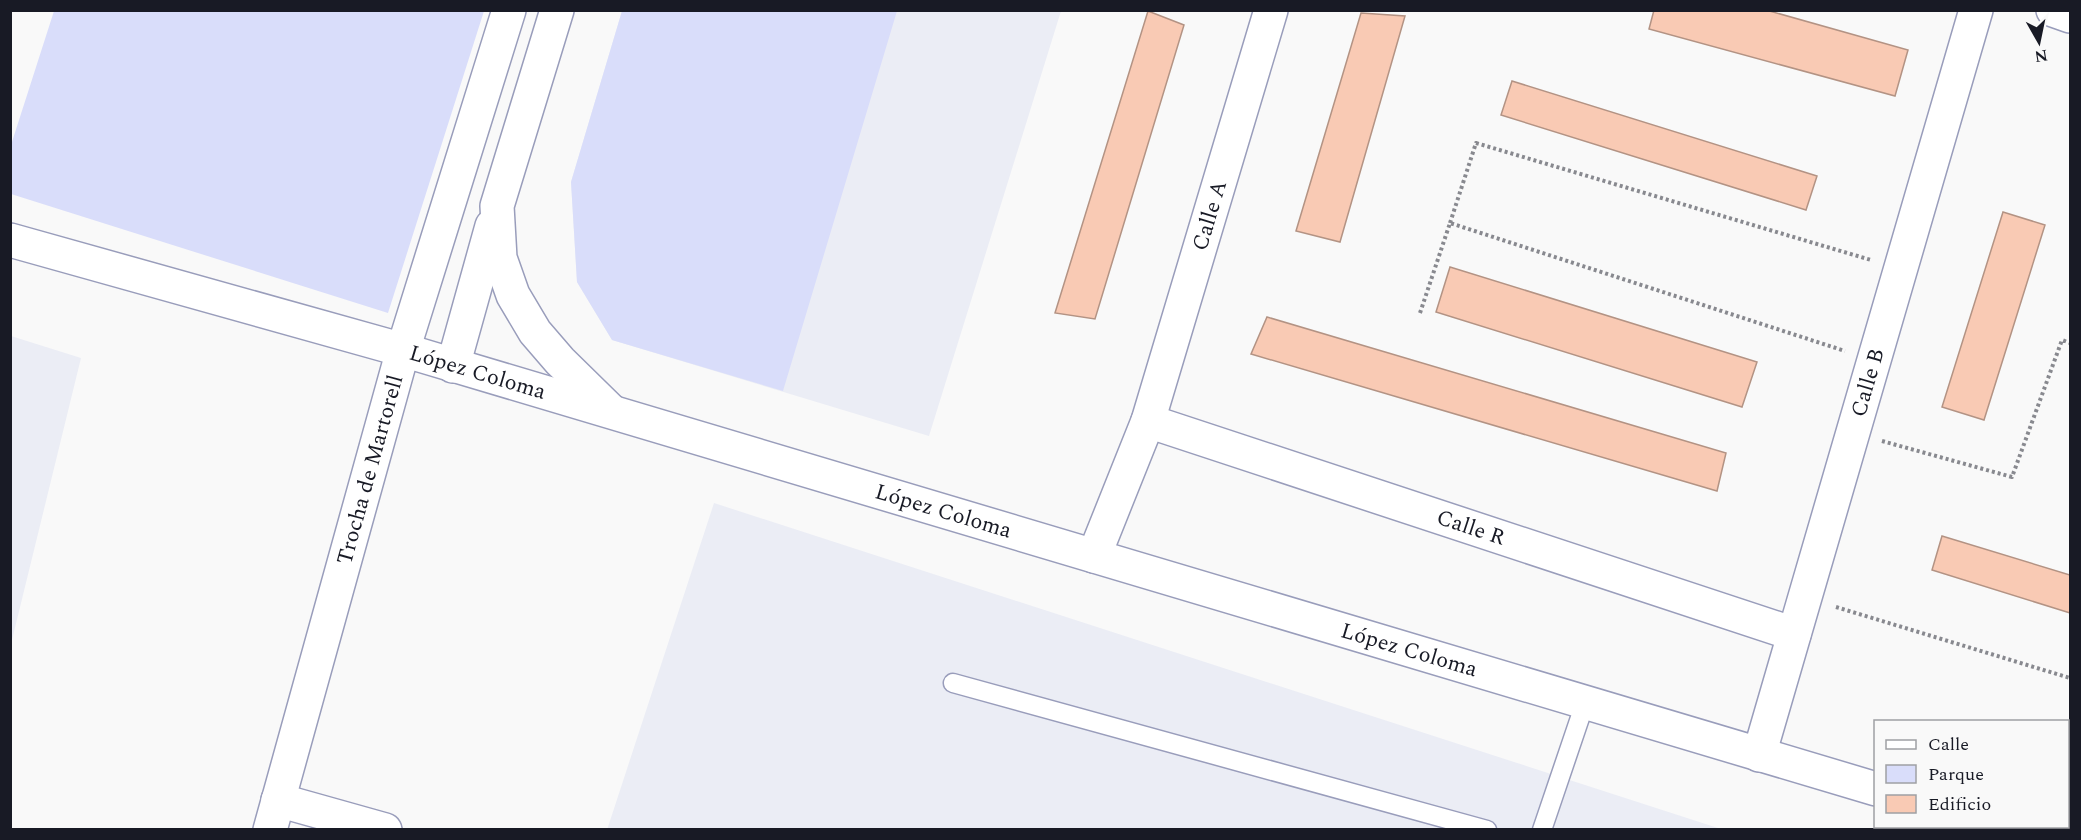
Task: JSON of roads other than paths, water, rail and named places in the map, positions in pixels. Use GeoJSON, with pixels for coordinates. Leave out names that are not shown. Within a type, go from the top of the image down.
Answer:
{"type":"FeatureCollection","features":[{"type":"Feature","properties":{"kind":"street","name":"Trocha de Martorell"},"geometry":{"type":"LineString","coordinates":[[274,815],[403,350],[509,10]]}},
{"type":"Feature","properties":{"kind":"street"},"geometry":{"type":"LineString","coordinates":[[453,366],[497,206],[557,10]]}},
{"type":"Feature","properties":{"kind":"street","name":"Calle A"},"geometry":{"type":"LineString","coordinates":[[1094,556],[1148,421],[1271,10]]}},
{"type":"Feature","properties":{"kind":"street","name":"Calle B"},"geometry":{"type":"LineString","coordinates":[[1759,755],[1976,10]]}},
{"type":"Feature","properties":{"kind":"street"},"geometry":{"type":"LineString","coordinates":[[2053,10],[2070,16]]}},
{"type":"Feature","properties":{"kind":"street"},"geometry":{"type":"LineString","coordinates":[[497,206],[500,258],[513,295],[535,332],[560,361],[614,413]]}},
{"type":"Feature","properties":{"kind":"street","name":"López Coloma"},"geometry":{"type":"LineString","coordinates":[[10,240],[403,350],[1874,789]]}},
{"type":"Feature","properties":{"kind":"street","name":"Calle R"},"geometry":{"type":"LineString","coordinates":[[1148,421],[1794,634]]}},
{"type":"Feature","properties":{"kind":"street"},"geometry":{"type":"LineString","coordinates":[[274,815],[385,830]]}},
{"type":"Feature","properties":{"kind":"lane"},"geometry":{"type":"LineString","coordinates":[[953,683],[1487,830]]}},
{"type":"Feature","properties":{"kind":"lane"},"geometry":{"type":"LineString","coordinates":[[1542,830],[1585,703]]}}]}
